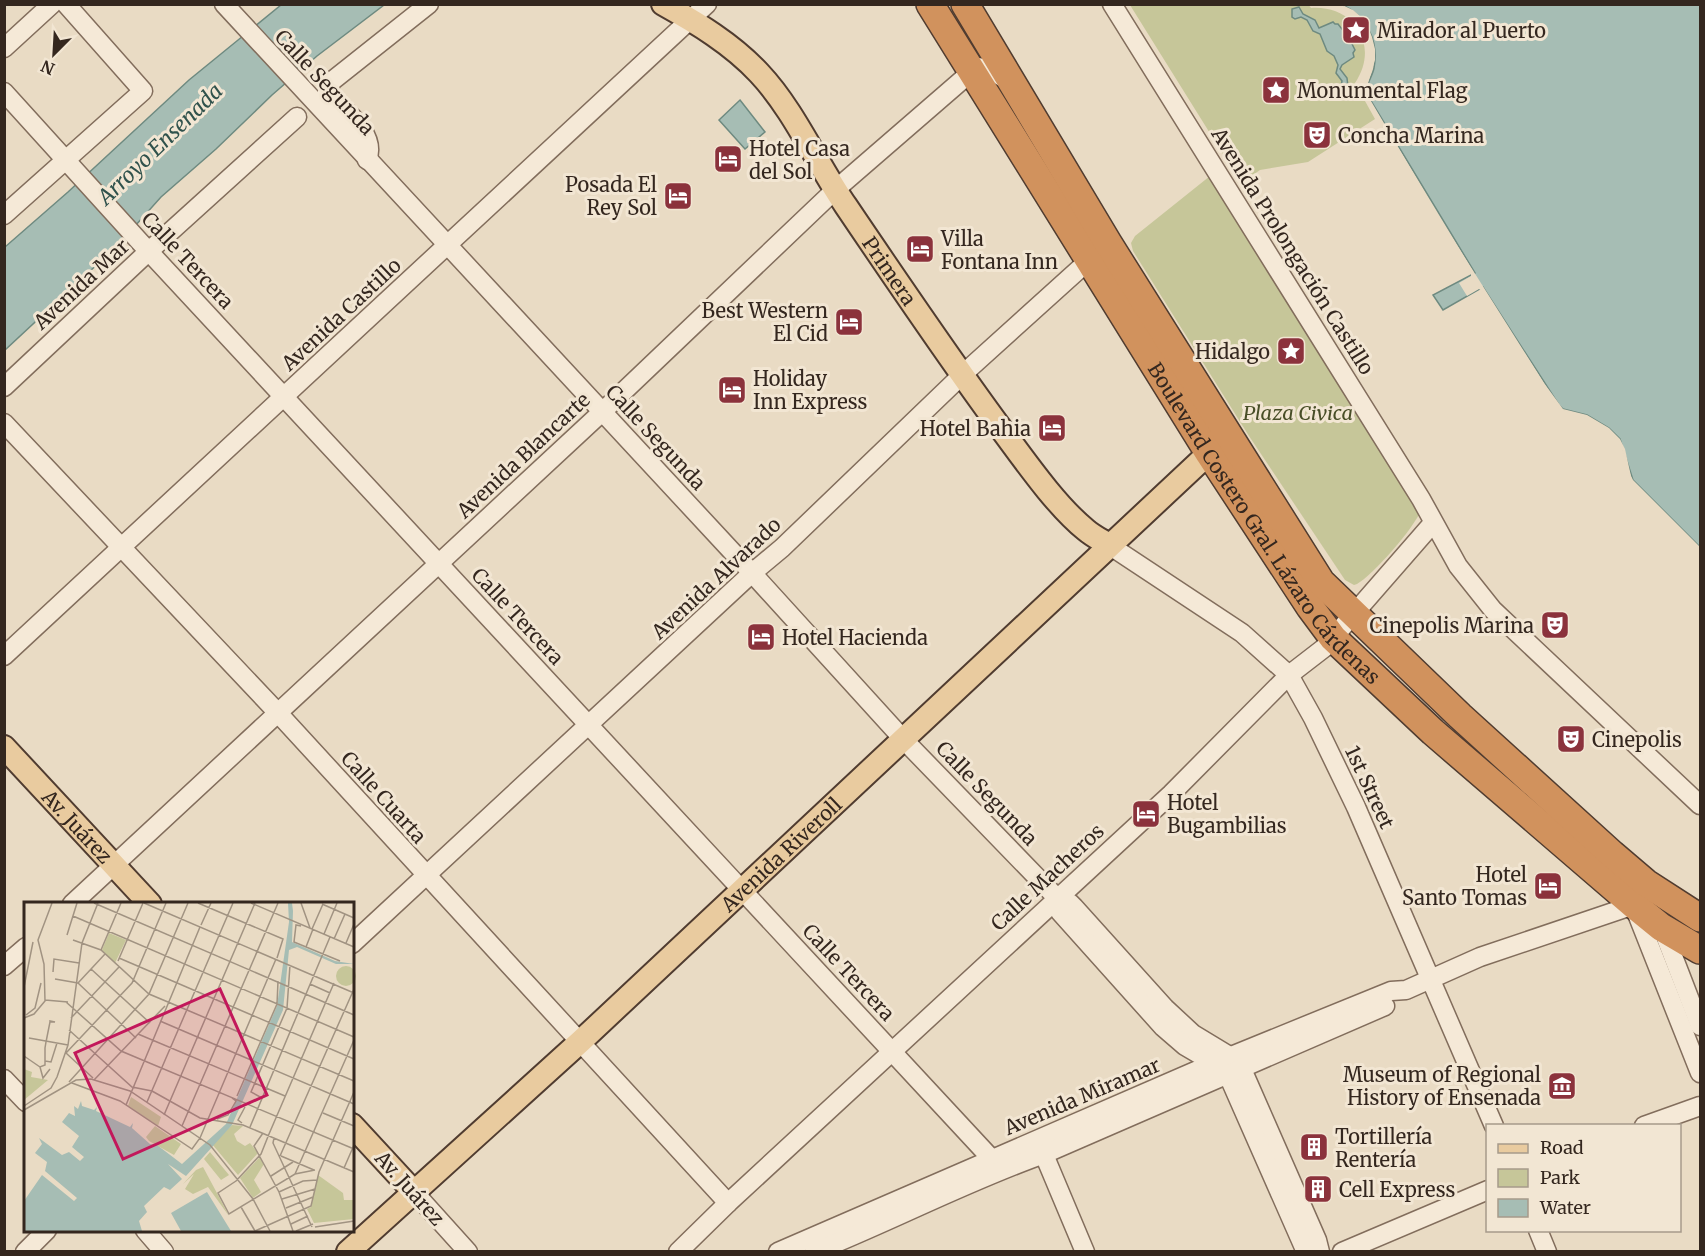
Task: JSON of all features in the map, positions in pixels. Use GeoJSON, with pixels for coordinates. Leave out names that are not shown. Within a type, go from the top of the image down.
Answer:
{"type":"FeatureCollection","features":[{"type":"Feature","properties":{"kind":"highway","name":"Boulevard Costero Gral. Lázaro Cárdenas"},"geometry":{"type":"LineString","coordinates":[[930,4],[970,71],[1099,252],[1321,582],[1640,894],[1661,927],[1701,950]]}},
{"type":"Feature","properties":{"kind":"highway","name":"Boulevard Costero Gral. Lázaro Cárdenas"},"geometry":{"type":"LineString","coordinates":[[965,4],[1012,83],[1099,252],[1209,453],[1310,607],[1333,638],[1432,732],[1640,894],[1670,898],[1701,918]]}},
{"type":"Feature","properties":{"kind":"main road","name":"Primera"},"geometry":{"type":"LineString","coordinates":[[663,4],[699,12],[728,46],[759,72],[775,92],[835,190],[962,375],[1029,466],[1086,531],[1109,545]]}},
{"type":"Feature","properties":{"kind":"main road","name":"Avenida Riveroll"},"geometry":{"type":"LineString","coordinates":[[348,1251],[581,1041],[741,888],[1209,453]]}},
{"type":"Feature","properties":{"kind":"main road","name":"Av. Juárez"},"geometry":{"type":"LineString","coordinates":[[4,747],[149,902]]}},
{"type":"Feature","properties":{"kind":"main road","name":"Av. Juárez"},"geometry":{"type":"LineString","coordinates":[[354,1127],[413,1191]]}},
{"type":"Feature","properties":{"kind":"street"},"geometry":{"type":"LineString","coordinates":[[4,48],[52,4]]}},
{"type":"Feature","properties":{"kind":"street"},"geometry":{"type":"LineString","coordinates":[[4,215],[68,163],[143,91],[66,4]]}},
{"type":"Feature","properties":{"kind":"street","name":"Calle Segunda"},"geometry":{"type":"LineString","coordinates":[[224,4],[903,739],[1166,1008],[1229,1066]]}},
{"type":"Feature","properties":{"kind":"street"},"geometry":{"type":"LineString","coordinates":[[363,156],[370,152],[364,131],[327,92],[328,87],[332,81],[429,4]]}},
{"type":"Feature","properties":{"kind":"street","name":"Avenida Prolongación Castillo"},"geometry":{"type":"LineString","coordinates":[[1112,4],[1415,489],[1458,566],[1493,610],[1701,805]]}},
{"type":"Feature","properties":{"kind":"street","name":"Avenida Castillo"},"geometry":{"type":"LineString","coordinates":[[4,656],[699,12]]}},
{"type":"Feature","properties":{"kind":"street"},"geometry":{"type":"LineString","coordinates":[[970,71],[983,66],[1012,83]]}},
{"type":"Feature","properties":{"kind":"street","name":"Avenida Blancarte"},"geometry":{"type":"LineString","coordinates":[[73,902],[602,412],[835,190],[970,71]]}},
{"type":"Feature","properties":{"kind":"street","name":"Calle Tercera"},"geometry":{"type":"LineString","coordinates":[[4,92],[996,1165]]}},
{"type":"Feature","properties":{"kind":"street","name":"Avenida Mar"},"geometry":{"type":"LineString","coordinates":[[4,387],[145,247],[297,117]]}},
{"type":"Feature","properties":{"kind":"street","name":"Avenida Alvarado"},"geometry":{"type":"LineString","coordinates":[[354,942],[752,573],[782,548],[962,375],[1099,252]]}},
{"type":"Feature","properties":{"kind":"street","name":"Calle Cuarta"},"geometry":{"type":"LineString","coordinates":[[4,423],[278,713],[728,1203]]}},
{"type":"Feature","properties":{"kind":"street","name":"Calle Macheros"},"geometry":{"type":"LineString","coordinates":[[678,1251],[891,1051],[1063,904],[1289,675],[1324,648],[1433,523]]}},
{"type":"Feature","properties":{"kind":"street","name":"1st Street"},"geometry":{"type":"LineString","coordinates":[[1109,545],[1242,633],[1289,675],[1313,718],[1356,807],[1494,1124]]}},
{"type":"Feature","properties":{"kind":"street"},"geometry":{"type":"LineString","coordinates":[[1640,894],[1701,1073]]}},
{"type":"Feature","properties":{"kind":"street","name":"Avenida Miramar"},"geometry":{"type":"LineString","coordinates":[[814,1251],[844,1239],[996,1165],[1229,1066],[1395,1002],[1406,990],[1430,978],[1640,894]]}},
{"type":"Feature","properties":{"kind":"street"},"geometry":{"type":"LineString","coordinates":[[1670,898],[1661,927],[1701,1026]]}},
{"type":"Feature","properties":{"kind":"street"},"geometry":{"type":"LineString","coordinates":[[4,966],[24,949]]}},
{"type":"Feature","properties":{"kind":"street"},"geometry":{"type":"LineString","coordinates":[[1229,1066],[1306,1251]]}},
{"type":"Feature","properties":{"kind":"street"},"geometry":{"type":"LineString","coordinates":[[1229,1066],[1317,1240],[1320,1251]]}},
{"type":"Feature","properties":{"kind":"street"},"geometry":{"type":"LineString","coordinates":[[4,1079],[24,1100]]}},
{"type":"Feature","properties":{"kind":"street"},"geometry":{"type":"LineString","coordinates":[[1647,1124],[1699,1104]]}},
{"type":"Feature","properties":{"kind":"street"},"geometry":{"type":"LineString","coordinates":[[1041,1147],[1085,1251]]}},
{"type":"Feature","properties":{"kind":"street","name":"Av. Juárez"},"geometry":{"type":"LineString","coordinates":[[413,1191],[468,1251]]}},
{"type":"Feature","properties":{"kind":"street"},"geometry":{"type":"LineString","coordinates":[[1342,1251],[1486,1191]]}},
{"type":"Feature","properties":{"kind":"street"},"geometry":{"type":"LineString","coordinates":[[25,1251],[45,1232]]}},
{"type":"Feature","properties":{"kind":"street"},"geometry":{"type":"LineString","coordinates":[[147,1232],[164,1251]]}},
{"type":"Feature","properties":{"kind":"street"},"geometry":{"type":"LineString","coordinates":[[1539,1232],[1547,1251]]}},
{"type":"Feature","properties":{"kind":"street","name":"Avenida Miramar"},"geometry":{"type":"LineString","coordinates":[[778,1251],[844,1239]]}},
{"type":"Feature","properties":{"kind":"green space"},"geometry":{"type":"Polygon","coordinates":[[[1308,4],[1311,8],[1340,13],[1359,30],[1364,42],[1365,55],[1362,69],[1355,83],[1375,119],[1308,162],[1260,170],[1241,183],[1130,5],[1308,4]]]}},
{"type":"Feature","properties":{"kind":"green space","name":"Plaza Civica"},"geometry":{"type":"Polygon","coordinates":[[[1210,176],[1421,510],[1393,550],[1357,584],[1354,585],[1345,580],[1249,436],[1133,251],[1131,243],[1135,236],[1210,176]]]}},
{"type":"Feature","properties":{"kind":"water","name":"Arroyo Ensenada"},"geometry":{"type":"Polygon","coordinates":[[[281,5],[384,5],[317,56],[272,95],[216,149],[161,197],[118,245],[5,350],[5,247],[189,80],[281,5]]]}},
{"type":"Feature","properties":{"kind":"water"},"geometry":{"type":"Polygon","coordinates":[[[1343,5],[1700,5],[1700,547],[1633,480],[1620,439],[1609,428],[1587,415],[1563,409],[1559,405],[1483,287],[1443,310],[1433,295],[1475,273],[1368,96],[1367,89],[1375,58],[1373,39],[1359,16],[1343,5]]]}},
{"type":"Feature","properties":{"kind":"water"},"geometry":{"type":"Polygon","coordinates":[[[1299,7],[1303,14],[1315,20],[1319,28],[1333,22],[1338,24],[1349,38],[1355,50],[1354,57],[1340,69],[1347,78],[1351,91],[1348,98],[1342,98],[1339,94],[1342,81],[1336,73],[1338,65],[1334,56],[1327,51],[1320,34],[1313,31],[1307,20],[1292,17],[1292,9],[1299,7]]]}},
{"type":"Feature","properties":{"kind":"water"},"geometry":{"type":"Polygon","coordinates":[[[740,100],[765,132],[745,149],[719,120],[740,100]]]}},
{"type":"Feature","properties":{"kind":"pier"},"geometry":{"type":"Polygon","coordinates":[[[1340,4],[1360,16],[1372,37],[1375,60],[1366,90],[1368,96],[1438,215],[1544,383],[1563,409],[1587,415],[1609,428],[1620,439],[1633,480],[1700,547],[1700,550],[1631,481],[1622,450],[1607,430],[1593,421],[1559,409],[1482,291],[1479,289],[1467,296],[1459,283],[1471,276],[1471,272],[1365,97],[1363,90],[1372,59],[1369,38],[1358,18],[1340,4]]]}},
{"type":"Feature","properties":{"kind":"place","name":"Mirador al Puerto"},"geometry":{"type":"Point","coordinates":[1356,30]}},
{"type":"Feature","properties":{"kind":"place","name":"Monumental Flag"},"geometry":{"type":"Point","coordinates":[1276,90]}},
{"type":"Feature","properties":{"kind":"place","name":"Concha Marina"},"geometry":{"type":"Point","coordinates":[1317,135]}},
{"type":"Feature","properties":{"kind":"place","name":"Hotel Casa del Sol"},"geometry":{"type":"Point","coordinates":[728,159]}},
{"type":"Feature","properties":{"kind":"place","name":"Posada El Rey Sol"},"geometry":{"type":"Point","coordinates":[678,196]}},
{"type":"Feature","properties":{"kind":"place","name":"Villa Fontana Inn"},"geometry":{"type":"Point","coordinates":[920,249]}},
{"type":"Feature","properties":{"kind":"place","name":"Best Western El Cid"},"geometry":{"type":"Point","coordinates":[849,322]}},
{"type":"Feature","properties":{"kind":"place","name":"Hidalgo"},"geometry":{"type":"Point","coordinates":[1291,351]}},
{"type":"Feature","properties":{"kind":"place","name":"Holiday Inn Express"},"geometry":{"type":"Point","coordinates":[732,390]}},
{"type":"Feature","properties":{"kind":"place","name":"Hotel Bahia"},"geometry":{"type":"Point","coordinates":[1052,428]}},
{"type":"Feature","properties":{"kind":"place","name":"Cinepolis Marina"},"geometry":{"type":"Point","coordinates":[1555,625]}},
{"type":"Feature","properties":{"kind":"place","name":"Hotel Hacienda"},"geometry":{"type":"Point","coordinates":[761,637]}},
{"type":"Feature","properties":{"kind":"place","name":"Cinepolis"},"geometry":{"type":"Point","coordinates":[1571,739]}},
{"type":"Feature","properties":{"kind":"place","name":"Hotel Bugambilias"},"geometry":{"type":"Point","coordinates":[1146,814]}},
{"type":"Feature","properties":{"kind":"place","name":"Hotel Santo Tomas"},"geometry":{"type":"Point","coordinates":[1548,886]}},
{"type":"Feature","properties":{"kind":"place","name":"Museum of Regional History of Ensenada"},"geometry":{"type":"Point","coordinates":[1562,1086]}},
{"type":"Feature","properties":{"kind":"place","name":"Tortillería Rentería"},"geometry":{"type":"Point","coordinates":[1314,1147]}},
{"type":"Feature","properties":{"kind":"place","name":"Cell Express"},"geometry":{"type":"Point","coordinates":[1318,1189]}}]}
